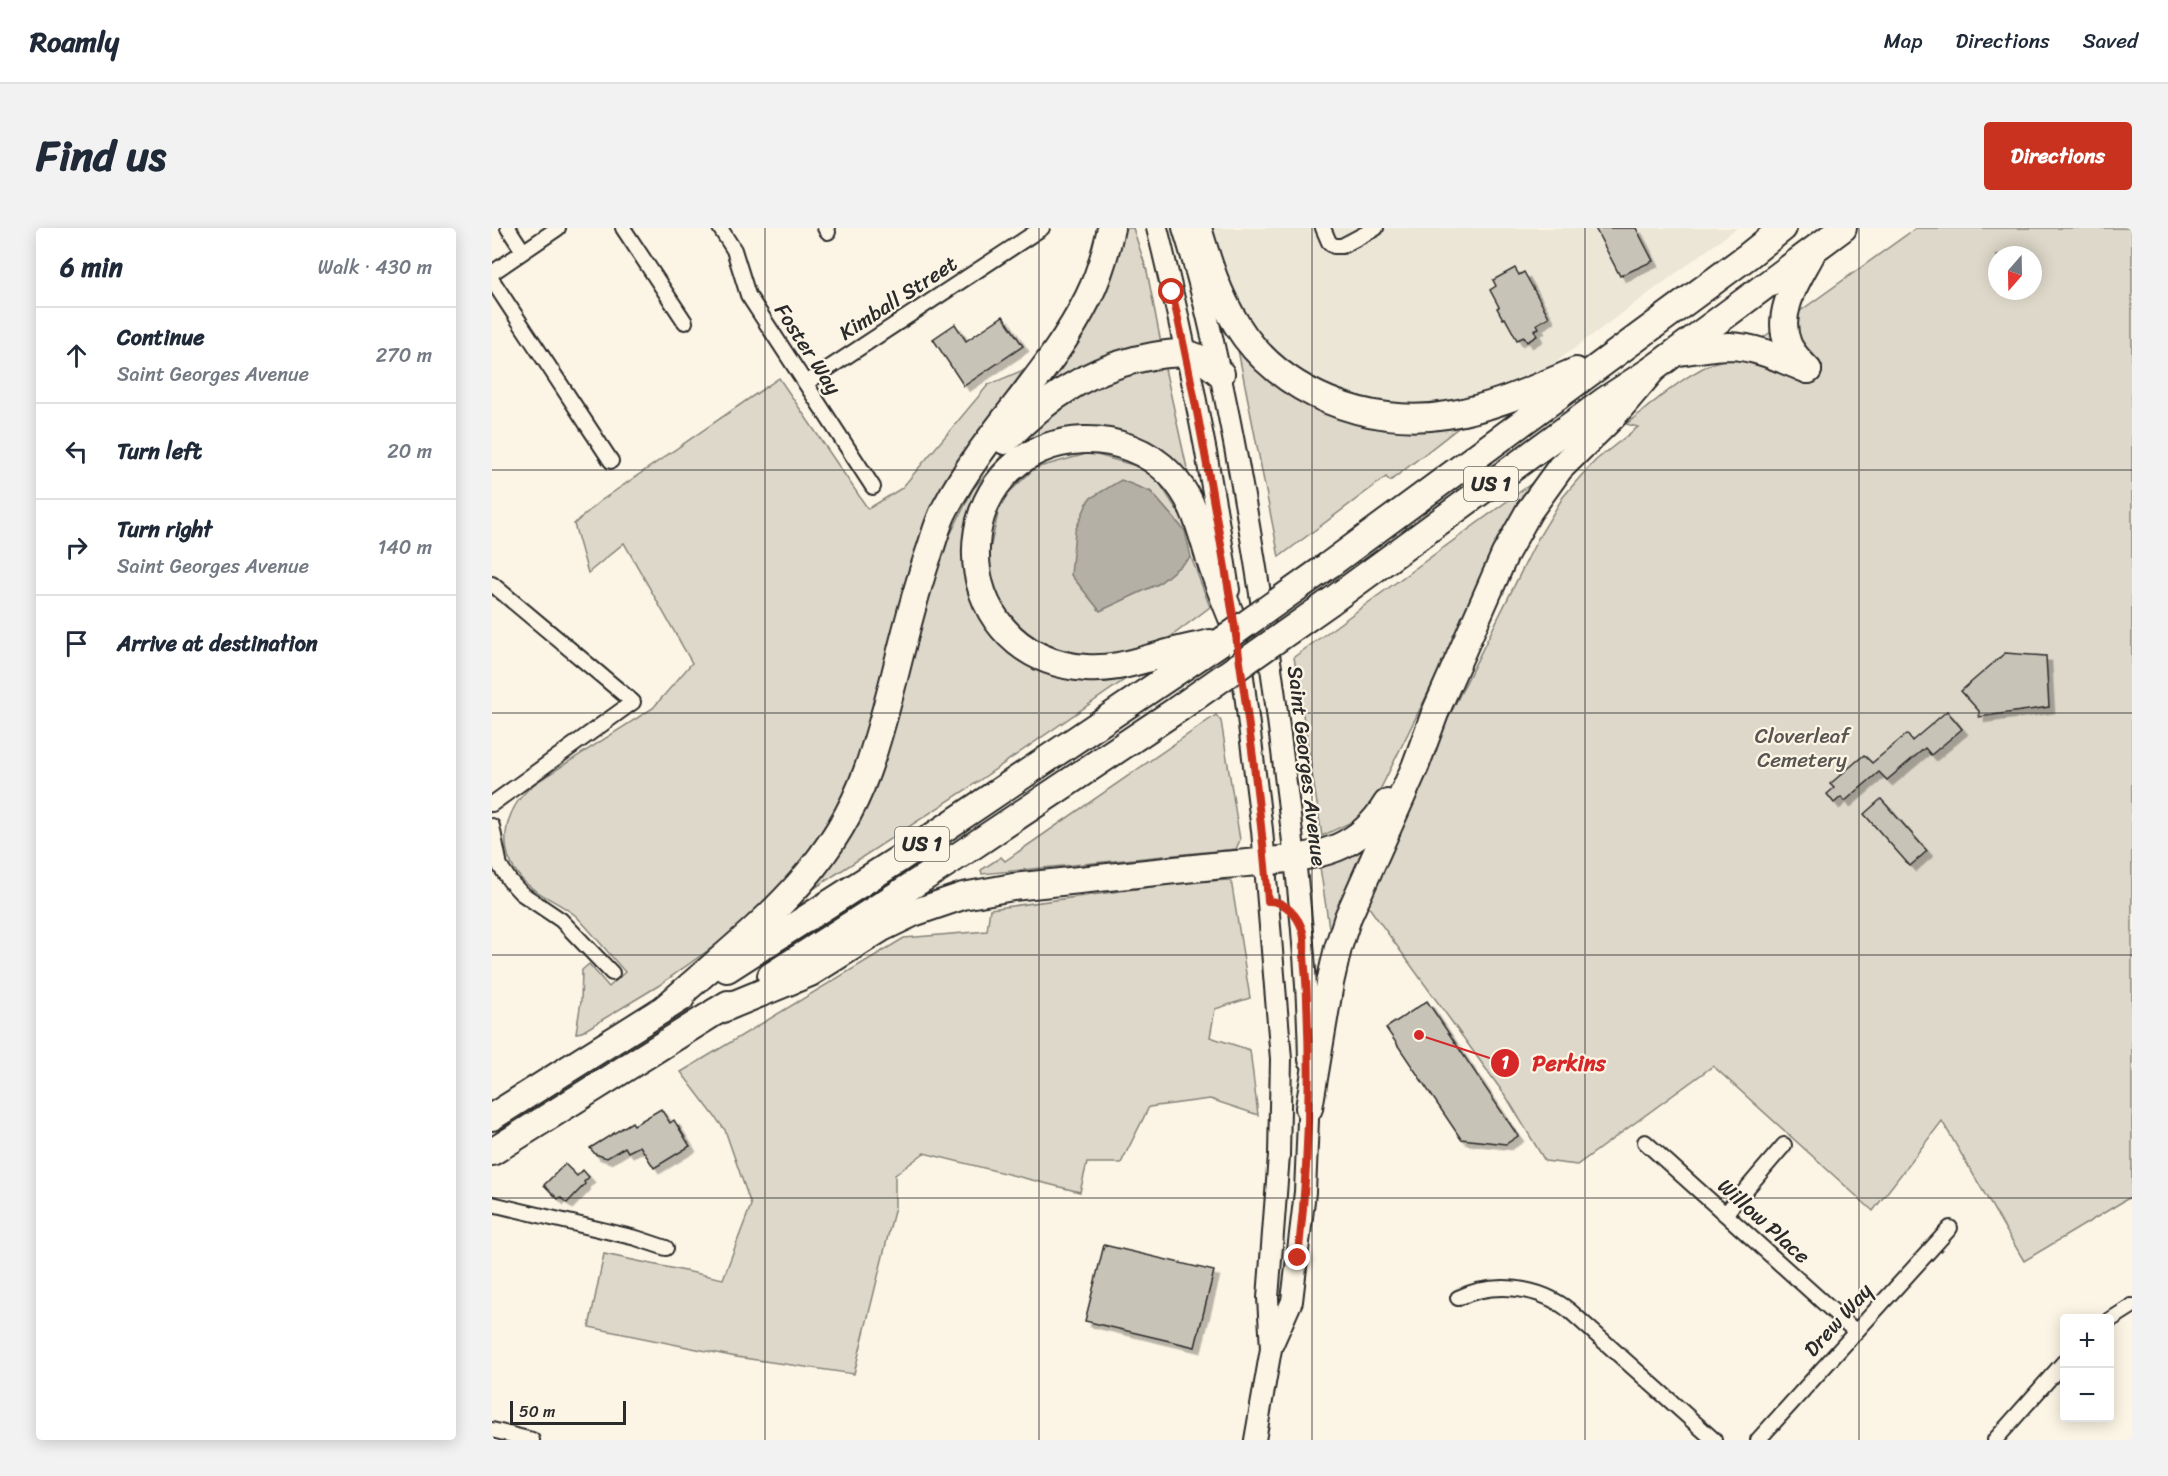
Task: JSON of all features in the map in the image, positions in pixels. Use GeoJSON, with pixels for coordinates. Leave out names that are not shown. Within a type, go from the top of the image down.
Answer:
{"type":"FeatureCollection","features":[{"type":"Feature","properties":{"kind":"highway"},"geometry":{"type":"LineString","coordinates":[[666,1006],[784,901],[819,861],[839,831],[870,762],[917,585],[940,518],[957,488],[1066,336],[1083,308],[1100,268],[1111,228]]}},
{"type":"Feature","properties":{"kind":"highway"},"geometry":{"type":"LineString","coordinates":[[1198,228],[1211,272],[1224,303],[1250,343],[1274,367],[1296,384],[1343,406],[1397,417],[1446,416],[1506,399],[1611,357]]}},
{"type":"Feature","properties":{"kind":"highway"},"geometry":{"type":"LineString","coordinates":[[1748,256],[1758,228]]}},
{"type":"Feature","properties":{"kind":"highway","name":"US 1"},"geometry":{"type":"LineString","coordinates":[[1229,631],[1329,565],[1783,228]]}},
{"type":"Feature","properties":{"kind":"highway","name":"US 1"},"geometry":{"type":"LineString","coordinates":[[492,1152],[971,848],[1178,709],[1330,602],[1604,401],[1653,369],[1843,228]]}},
{"type":"Feature","properties":{"kind":"highway"},"geometry":{"type":"LineString","coordinates":[[1676,352],[1718,347],[1744,348],[1771,355],[1808,370],[1788,344],[1785,317],[1790,296],[1815,249]]}},
{"type":"Feature","properties":{"kind":"highway"},"geometry":{"type":"LineString","coordinates":[[930,549],[981,470],[1014,432],[1050,399],[1086,376],[1125,362],[1165,354],[1186,354],[1199,358],[1221,374]]}},
{"type":"Feature","properties":{"kind":"highway"},"geometry":{"type":"LineString","coordinates":[[1309,1108],[1338,948],[1362,885],[1415,767],[1435,713],[1505,554],[1529,511],[1560,468],[1613,416],[1653,369]]}},
{"type":"Feature","properties":{"kind":"highway"},"geometry":{"type":"LineString","coordinates":[[1092,440],[1128,447],[1161,466],[1179,484],[1193,507],[1204,536],[1229,631],[1166,665],[1095,668],[1071,666],[1048,659],[1026,647],[1008,633],[993,615],[983,595],[977,575],[975,552],[978,529],[989,497],[1008,473],[1024,460],[1055,444],[1092,440]]}},
{"type":"Feature","properties":{"kind":"highway","name":"US 1"},"geometry":{"type":"LineString","coordinates":[[492,1117],[899,859],[1166,665]]}},
{"type":"Feature","properties":{"kind":"highway"},"geometry":{"type":"LineString","coordinates":[[715,1012],[810,973],[897,920],[963,896],[1013,887],[1265,861],[1337,848],[1354,839],[1372,825],[1392,796],[1435,713]]}},
{"type":"Feature","properties":{"kind":"main road","name":"Saint Georges Avenue"},"geometry":{"type":"LineString","coordinates":[[1157,228],[1186,354],[1215,506],[1229,631],[1243,677],[1265,861],[1279,1031],[1282,1094],[1268,1298],[1271,1349],[1255,1440]]}},
{"type":"Feature","properties":{"kind":"main road","name":"Saint Georges Avenue"},"geometry":{"type":"LineString","coordinates":[[1183,228],[1201,290],[1221,374],[1240,474],[1263,614],[1303,932],[1309,1028],[1309,1108],[1305,1192],[1292,1301],[1271,1349]]}},
{"type":"Feature","properties":{"kind":"main road"},"geometry":{"type":"LineString","coordinates":[[1268,901],[1284,904],[1303,932]]}},
{"type":"Feature","properties":{"kind":"street"},"geometry":{"type":"LineString","coordinates":[[508,228],[523,251]]}},
{"type":"Feature","properties":{"kind":"street"},"geometry":{"type":"LineString","coordinates":[[492,273],[558,228]]}},
{"type":"Feature","properties":{"kind":"street"},"geometry":{"type":"LineString","coordinates":[[623,228],[685,322]]}},
{"type":"Feature","properties":{"kind":"street","name":"Foster Way"},"geometry":{"type":"LineString","coordinates":[[720,228],[734,250],[748,296],[873,487]]}},
{"type":"Feature","properties":{"kind":"street","name":"Kimball Street"},"geometry":{"type":"LineString","coordinates":[[806,384],[1042,228]]}},
{"type":"Feature","properties":{"kind":"street"},"geometry":{"type":"LineString","coordinates":[[1323,228],[1329,242],[1334,246],[1342,246],[1376,228]]}},
{"type":"Feature","properties":{"kind":"street"},"geometry":{"type":"LineString","coordinates":[[492,280],[610,461]]}},
{"type":"Feature","properties":{"kind":"street"},"geometry":{"type":"LineString","coordinates":[[492,584],[633,702],[492,804]]}},
{"type":"Feature","properties":{"kind":"street"},"geometry":{"type":"LineString","coordinates":[[492,826],[496,868],[521,893],[561,920],[612,973]]}},
{"type":"Feature","properties":{"kind":"street","name":"Willow Place"},"geometry":{"type":"LineString","coordinates":[[1645,1142],[1855,1331]]}},
{"type":"Feature","properties":{"kind":"street"},"geometry":{"type":"LineString","coordinates":[[1725,1214],[1784,1145]]}},
{"type":"Feature","properties":{"kind":"street"},"geometry":{"type":"LineString","coordinates":[[492,1204],[636,1238],[666,1248]]}},
{"type":"Feature","properties":{"kind":"street","name":"Drew Way"},"geometry":{"type":"LineString","coordinates":[[1758,1440],[1950,1228]]}},
{"type":"Feature","properties":{"kind":"street"},"geometry":{"type":"LineString","coordinates":[[1458,1298],[1480,1289],[1490,1288],[1531,1292],[1553,1299],[1570,1311],[1714,1440]]}},
{"type":"Feature","properties":{"kind":"street"},"geometry":{"type":"LineString","coordinates":[[2114,1317],[2132,1306]]}},
{"type":"Feature","properties":{"kind":"street"},"geometry":{"type":"LineString","coordinates":[[1995,1440],[2060,1367]]}},
{"type":"Feature","properties":{"kind":"street"},"geometry":{"type":"LineString","coordinates":[[492,1430],[532,1440]]}},
{"type":"Feature","properties":{"kind":"shaded area"},"geometry":{"type":"Polygon","coordinates":[[[1207,228],[1737,228],[1545,370],[1488,393],[1412,406],[1320,386],[1261,346],[1223,277],[1207,228]]]}},
{"type":"Feature","properties":{"kind":"shaded area"},"geometry":{"type":"Polygon","coordinates":[[[1121,480],[1151,492],[1185,531],[1191,557],[1158,584],[1100,611],[1071,575],[1075,531],[1089,499],[1121,480]]]}},
{"type":"Feature","properties":{"kind":"green space"},"geometry":{"type":"Polygon","coordinates":[[[1123,228],[1133,228],[1147,271],[1161,343],[1021,412],[1123,228]]]}},
{"type":"Feature","properties":{"kind":"green space","name":"Cloverleaf Cemetery"},"geometry":{"type":"Polygon","coordinates":[[[1916,228],[2132,228],[2132,1196],[2024,1261],[1942,1121],[1873,1211],[1713,1066],[1577,1165],[1545,1161],[1507,1098],[1360,895],[1537,540],[1563,497],[1596,460],[1638,427],[1626,424],[1678,383],[1721,360],[1736,357],[1916,228]]]}},
{"type":"Feature","properties":{"kind":"green space"},"geometry":{"type":"Polygon","coordinates":[[[1237,345],[1280,382],[1456,425],[1458,428],[1390,481],[1386,477],[1279,557],[1237,345]]]}},
{"type":"Feature","properties":{"kind":"green space"},"geometry":{"type":"Polygon","coordinates":[[[1164,364],[1188,473],[1183,476],[1070,432],[972,517],[998,634],[1125,675],[1127,678],[967,789],[804,895],[940,555],[973,489],[1013,443],[1086,387],[1164,364]]]}},
{"type":"Feature","properties":{"kind":"green space"},"geometry":{"type":"Polygon","coordinates":[[[1023,370],[916,547],[853,782],[818,851],[759,914],[658,986],[582,1032],[576,1033],[581,1001],[582,970],[589,964],[609,987],[625,972],[576,916],[531,888],[519,876],[511,864],[507,851],[507,825],[518,801],[537,782],[653,708],[692,663],[624,543],[588,573],[574,524],[599,502],[779,378],[868,509],[902,488],[988,385],[1023,370]]]}},
{"type":"Feature","properties":{"kind":"green space"},"geometry":{"type":"Polygon","coordinates":[[[1090,453],[1151,470],[1190,530],[1185,531],[1151,492],[1158,584],[1191,557],[1210,607],[1157,647],[1084,659],[1036,643],[998,605],[986,567],[1001,500],[1035,468],[1090,453]]]}},
{"type":"Feature","properties":{"kind":"green space"},"geometry":{"type":"Polygon","coordinates":[[[1532,483],[1372,806],[1360,818],[1322,836],[1294,657],[1532,483]]]}},
{"type":"Feature","properties":{"kind":"green space"},"geometry":{"type":"Polygon","coordinates":[[[1216,715],[1221,721],[1240,840],[1236,849],[982,874],[981,870],[1001,857],[1005,861],[1216,715]]]}},
{"type":"Feature","properties":{"kind":"green space"},"geometry":{"type":"Polygon","coordinates":[[[1371,842],[1330,934],[1320,867],[1371,842]]]}},
{"type":"Feature","properties":{"kind":"green space"},"geometry":{"type":"Polygon","coordinates":[[[1231,880],[1250,998],[1215,1009],[1210,1037],[1250,1050],[1258,1115],[1210,1099],[1149,1107],[1121,1163],[1087,1163],[1080,1192],[924,1153],[895,1175],[895,1207],[854,1374],[736,1357],[589,1327],[604,1254],[723,1279],[751,1205],[725,1130],[681,1072],[904,938],[987,931],[990,909],[1185,882],[1231,880]]]}},
{"type":"Feature","properties":{"kind":"building"},"geometry":{"type":"Polygon","coordinates":[[[1595,228],[1636,228],[1653,261],[1620,276],[1595,228]]]}},
{"type":"Feature","properties":{"kind":"building"},"geometry":{"type":"Polygon","coordinates":[[[1515,268],[1519,275],[1524,272],[1549,317],[1537,324],[1539,328],[1534,330],[1537,336],[1527,342],[1524,337],[1517,340],[1497,308],[1499,307],[1490,290],[1496,286],[1493,280],[1515,268]]]}},
{"type":"Feature","properties":{"kind":"building"},"geometry":{"type":"Polygon","coordinates":[[[1003,316],[1023,346],[964,386],[933,339],[955,324],[966,341],[1003,316]]]}},
{"type":"Feature","properties":{"kind":"building"},"geometry":{"type":"Polygon","coordinates":[[[2005,653],[2046,656],[2049,707],[1979,717],[1979,711],[1961,691],[2005,653]]]}},
{"type":"Feature","properties":{"kind":"building"},"geometry":{"type":"Polygon","coordinates":[[[1947,711],[1962,729],[1931,755],[1925,748],[1887,780],[1879,772],[1845,801],[1841,797],[1834,803],[1827,794],[1834,788],[1830,784],[1864,755],[1872,763],[1907,734],[1912,741],[1947,711]]]}},
{"type":"Feature","properties":{"kind":"building"},"geometry":{"type":"Polygon","coordinates":[[[1881,799],[1927,851],[1910,866],[1864,814],[1881,799]]]}},
{"type":"Feature","properties":{"kind":"building"},"geometry":{"type":"Polygon","coordinates":[[[1427,1001],[1518,1136],[1506,1144],[1461,1139],[1386,1028],[1427,1001]]]}},
{"type":"Feature","properties":{"kind":"building"},"geometry":{"type":"Polygon","coordinates":[[[661,1109],[670,1123],[674,1120],[690,1146],[654,1168],[640,1146],[628,1152],[625,1147],[607,1158],[595,1154],[590,1148],[632,1122],[634,1125],[661,1109]]]}},
{"type":"Feature","properties":{"kind":"building"},"geometry":{"type":"Polygon","coordinates":[[[565,1164],[577,1176],[583,1170],[589,1177],[567,1203],[560,1197],[558,1199],[544,1185],[565,1164]]]}},
{"type":"Feature","properties":{"kind":"building"},"geometry":{"type":"Polygon","coordinates":[[[1104,1245],[1214,1271],[1195,1347],[1085,1321],[1104,1245]]]}},
{"type":"Feature","properties":{"kind":"place","name":"Perkins"},"geometry":{"type":"Point","coordinates":[1419,1035]}},
{"type":"Feature","properties":{"kind":"route"},"geometry":{"type":"LineString","coordinates":[[1172,292],[1207,461],[1243,677],[1262,830],[1268,901],[1284,904],[1303,932],[1309,1028],[1309,1108],[1307,1164],[1298,1258]]}}]}
